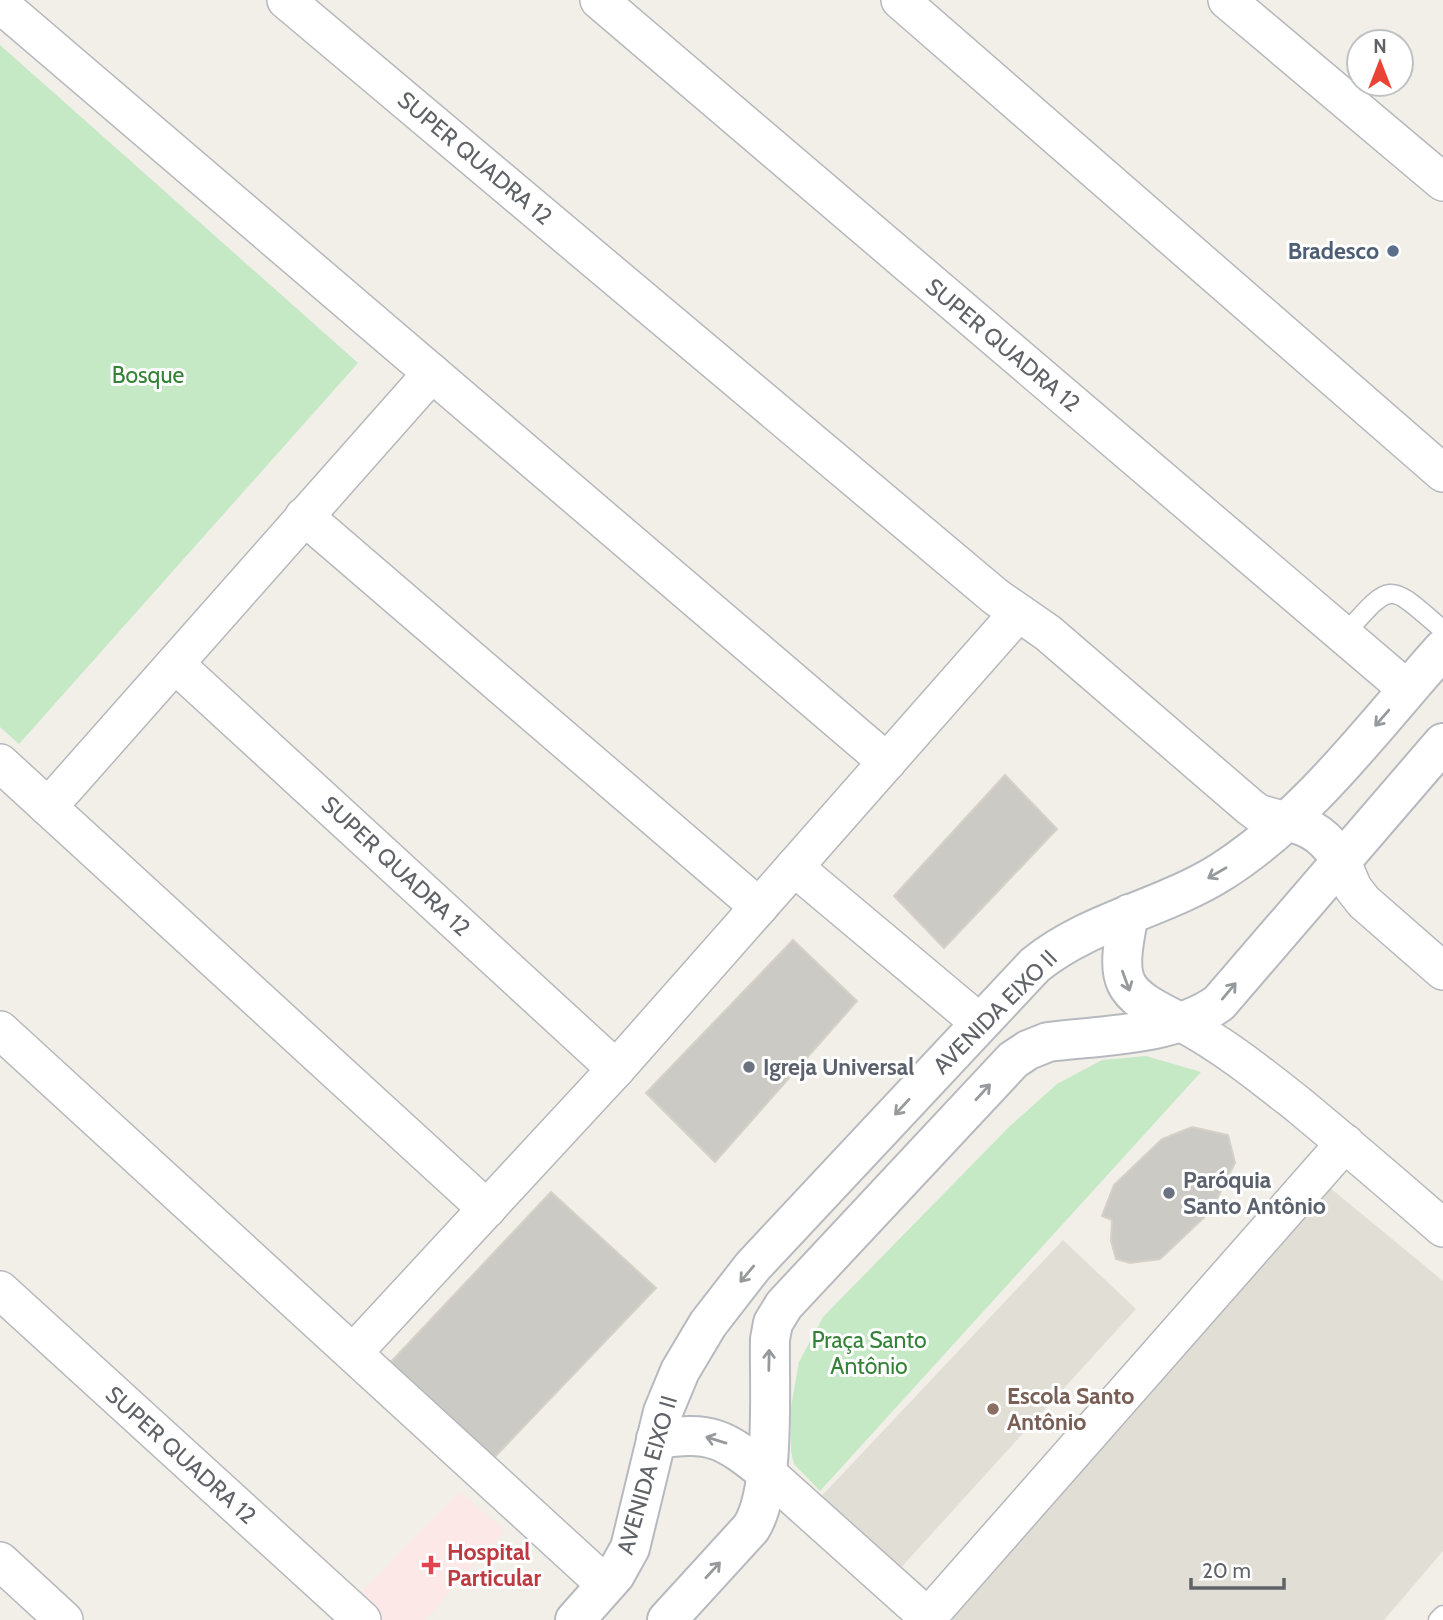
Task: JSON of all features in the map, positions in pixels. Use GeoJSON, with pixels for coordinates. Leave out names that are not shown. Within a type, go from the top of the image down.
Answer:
{"type":"FeatureCollection","features":[{"type":"Feature","properties":{"kind":"street","name":"SUPER QUADRA 12"},"geometry":{"type":"LineString","coordinates":[[286,0],[996,597],[1048,633],[1250,807],[1269,817],[1286,821]]}},
{"type":"Feature","properties":{"kind":"street","name":"SUPER QUADRA 12"},"geometry":{"type":"LineString","coordinates":[[599,0],[1407,689]]}},
{"type":"Feature","properties":{"kind":"street"},"geometry":{"type":"LineString","coordinates":[[900,0],[1443,473]]}},
{"type":"Feature","properties":{"kind":"street"},"geometry":{"type":"LineString","coordinates":[[1227,0],[1443,182]]}},
{"type":"Feature","properties":{"kind":"street"},"geometry":{"type":"LineString","coordinates":[[0,4],[887,762]]}},
{"type":"Feature","properties":{"kind":"street"},"geometry":{"type":"LineString","coordinates":[[48,807],[432,373]]}},
{"type":"Feature","properties":{"kind":"street"},"geometry":{"type":"LineString","coordinates":[[304,516],[759,906]]}},
{"type":"Feature","properties":{"kind":"street"},"geometry":{"type":"LineString","coordinates":[[353,1353],[616,1069],[1018,613]]}},
{"type":"Feature","properties":{"kind":"street","name":"AVENIDA EIXO II"},"geometry":{"type":"LineString","coordinates":[[575,1620],[615,1574],[634,1538],[656,1439],[667,1401],[680,1371],[708,1324],[753,1266],[1035,965],[1066,943],[1182,892],[1244,856],[1286,821],[1333,774],[1443,649]]}},
{"type":"Feature","properties":{"kind":"street","name":"SUPER QUADRA 12"},"geometry":{"type":"LineString","coordinates":[[175,664],[616,1069]]}},
{"type":"Feature","properties":{"kind":"street","name":"AVENIDA EIXO II"},"geometry":{"type":"LineString","coordinates":[[667,1620],[751,1528],[760,1511],[767,1473],[770,1339],[773,1323],[783,1305],[1021,1055],[1048,1042],[1182,1023],[1202,1015],[1219,1003],[1443,743]]}},
{"type":"Feature","properties":{"kind":"street"},"geometry":{"type":"LineString","coordinates":[[0,763],[486,1209]]}},
{"type":"Feature","properties":{"kind":"street"},"geometry":{"type":"LineString","coordinates":[[1286,821],[1312,829],[1323,836],[1342,862],[1353,888],[1364,902],[1443,971]]}},
{"type":"Feature","properties":{"kind":"street"},"geometry":{"type":"LineString","coordinates":[[794,867],[980,1023]]}},
{"type":"Feature","properties":{"kind":"street"},"geometry":{"type":"LineString","coordinates":[[1129,914],[1122,960],[1125,985],[1143,1004],[1223,1046],[1345,1143],[1443,1228]]}},
{"type":"Feature","properties":{"kind":"street"},"geometry":{"type":"LineString","coordinates":[[0,1030],[606,1585]]}},
{"type":"Feature","properties":{"kind":"street"},"geometry":{"type":"LineString","coordinates":[[656,1439],[694,1434],[732,1446],[767,1473],[929,1619],[1345,1143]]}},
{"type":"Feature","properties":{"kind":"street","name":"SUPER QUADRA 12"},"geometry":{"type":"LineString","coordinates":[[0,1290],[362,1620]]}},
{"type":"Feature","properties":{"kind":"street"},"geometry":{"type":"LineString","coordinates":[[0,1561],[64,1620]]}},
{"type":"Feature","properties":{"kind":"lane"},"geometry":{"type":"LineString","coordinates":[[1344,635],[1374,601],[1389,593],[1406,598],[1443,630]]}},
{"type":"Feature","properties":{"kind":"lane"},"geometry":{"type":"LineString","coordinates":[[1438,1620],[1443,1615]]}},
{"type":"Feature","properties":{"kind":"shaded area"},"geometry":{"type":"Polygon","coordinates":[[[1323,1182],[1443,1281],[1443,1551],[1384,1620],[950,1620],[944,1615],[1323,1182]]]}},
{"type":"Feature","properties":{"kind":"shaded area"},"geometry":{"type":"Polygon","coordinates":[[[1063,1240],[1136,1309],[897,1572],[816,1502],[1063,1240]]]}},
{"type":"Feature","properties":{"kind":"shaded area","name":"Hospital Particular"},"geometry":{"type":"Polygon","coordinates":[[[460,1492],[505,1530],[425,1620],[374,1620],[353,1600],[460,1492]]]}},
{"type":"Feature","properties":{"kind":"green space","name":"Bosque"},"geometry":{"type":"Polygon","coordinates":[[[0,45],[358,363],[19,744],[0,727],[0,45]]]}},
{"type":"Feature","properties":{"kind":"green space","name":"Praça Santo Antônio"},"geometry":{"type":"Polygon","coordinates":[[[1146,1056],[1201,1072],[820,1491],[794,1464],[791,1451],[791,1407],[799,1362],[823,1317],[1009,1127],[1057,1084],[1102,1060],[1146,1056]]]}},
{"type":"Feature","properties":{"kind":"building"},"geometry":{"type":"Polygon","coordinates":[[[1005,775],[1057,829],[944,948],[894,896],[1005,775]]]}},
{"type":"Feature","properties":{"kind":"building"},"geometry":{"type":"Polygon","coordinates":[[[793,940],[857,1001],[715,1162],[646,1093],[793,940]]]}},
{"type":"Feature","properties":{"kind":"building"},"geometry":{"type":"Polygon","coordinates":[[[1192,1127],[1228,1135],[1235,1163],[1211,1211],[1160,1259],[1130,1263],[1116,1259],[1111,1241],[1112,1220],[1102,1216],[1114,1185],[1162,1139],[1192,1127]]]}},
{"type":"Feature","properties":{"kind":"building"},"geometry":{"type":"Polygon","coordinates":[[[551,1192],[656,1288],[490,1462],[388,1365],[551,1192]]]}},
{"type":"Feature","properties":{"kind":"place","name":"Bradesco"},"geometry":{"type":"Point","coordinates":[1393,251]}},
{"type":"Feature","properties":{"kind":"place","name":"Igreja Universal"},"geometry":{"type":"Point","coordinates":[749,1067]}},
{"type":"Feature","properties":{"kind":"place","name":"Paróquia Santo Antônio"},"geometry":{"type":"Point","coordinates":[1169,1193]}},
{"type":"Feature","properties":{"kind":"place","name":"Escola Santo Antônio"},"geometry":{"type":"Point","coordinates":[993,1409]}},
{"type":"Feature","properties":{"kind":"place","name":"Hospital Particular"},"geometry":{"type":"Point","coordinates":[431,1565]}}]}
